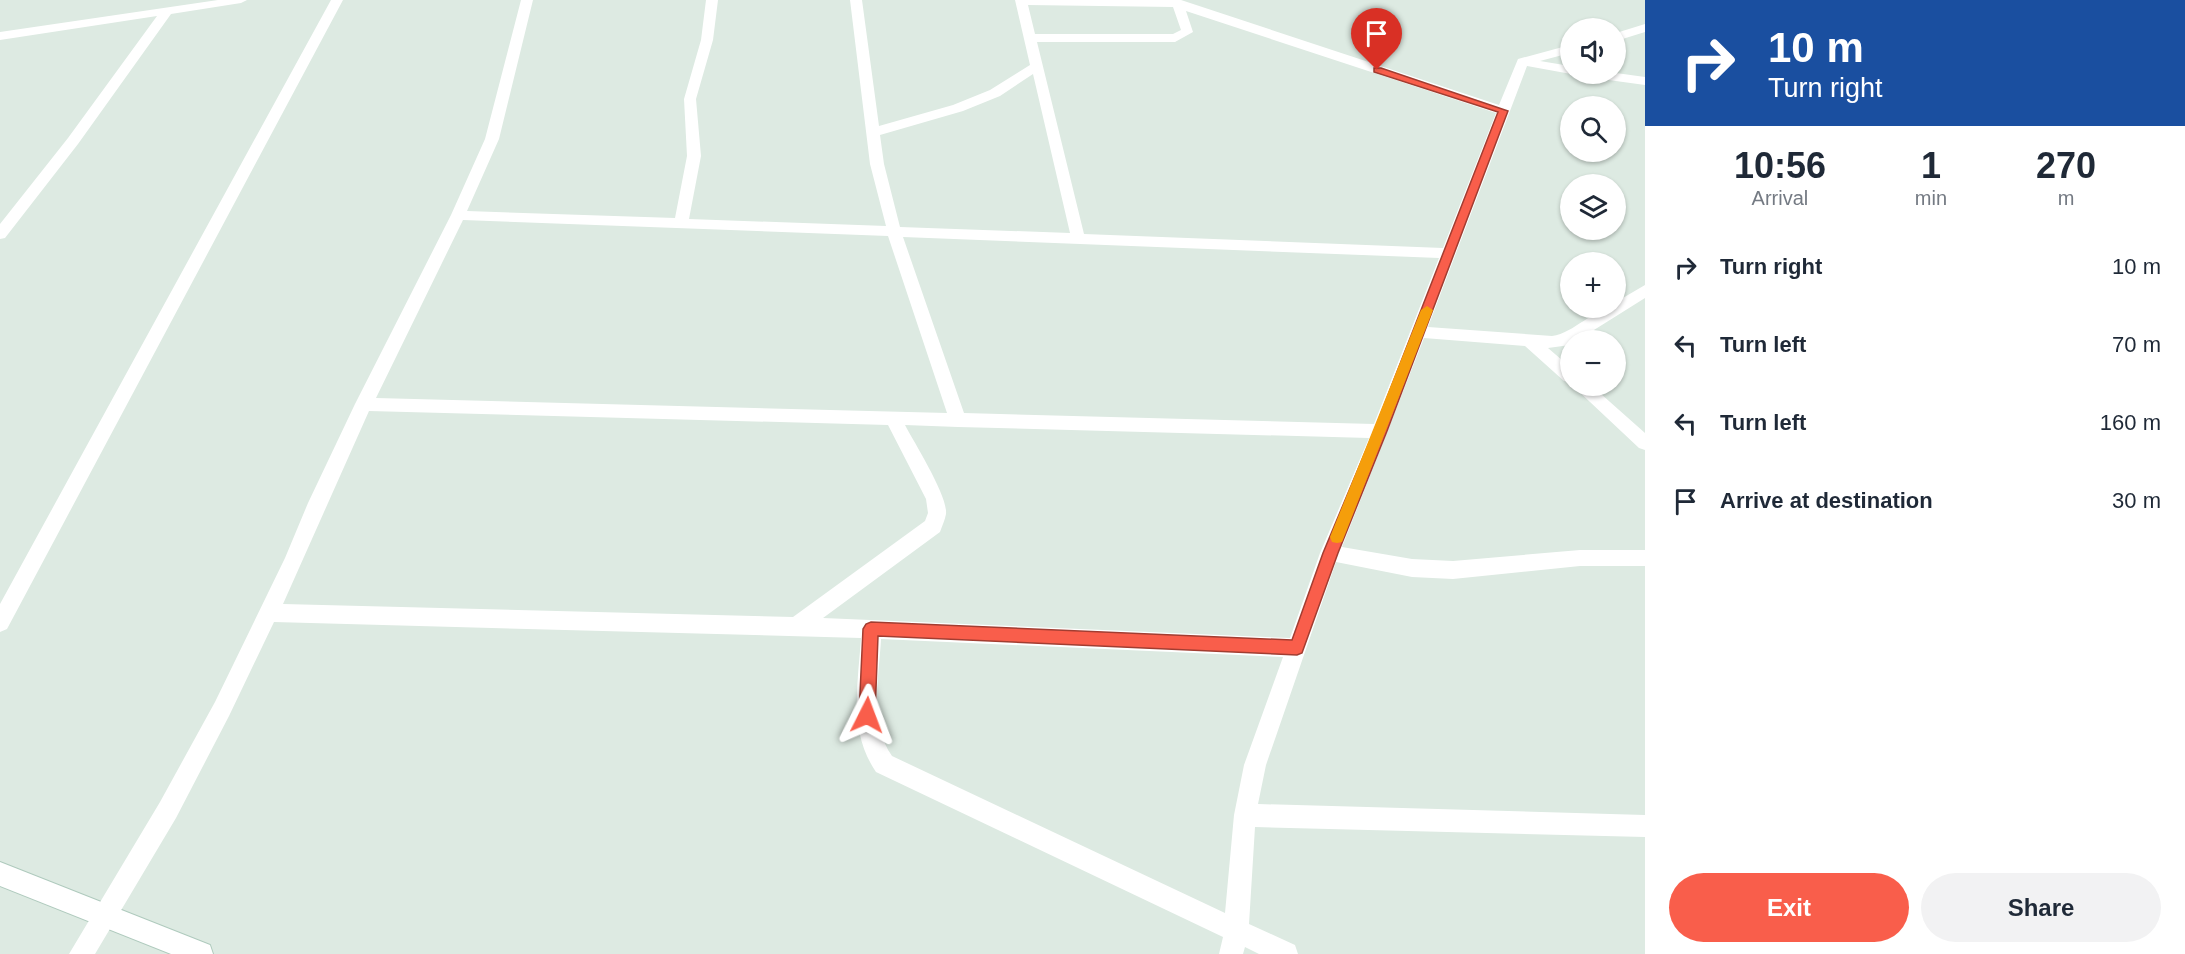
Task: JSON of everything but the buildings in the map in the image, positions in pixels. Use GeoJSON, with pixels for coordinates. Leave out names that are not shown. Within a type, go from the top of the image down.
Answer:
{"type":"FeatureCollection","features":[{"type":"Feature","properties":{"kind":"street"},"geometry":{"type":"LineString","coordinates":[[3,38],[241,0]]}},
{"type":"Feature","properties":{"kind":"street"},"geometry":{"type":"LineString","coordinates":[[0,623],[338,0]]}},
{"type":"Feature","properties":{"kind":"street"},"geometry":{"type":"LineString","coordinates":[[81,954],[168,810],[222,710],[269,613],[364,404],[458,215],[492,139],[527,0]]}},
{"type":"Feature","properties":{"kind":"street"},"geometry":{"type":"LineString","coordinates":[[681,224],[694,156],[690,99],[707,40],[712,0]]}},
{"type":"Feature","properties":{"kind":"street"},"geometry":{"type":"LineString","coordinates":[[856,0],[878,164],[894,231],[958,420]]}},
{"type":"Feature","properties":{"kind":"street"},"geometry":{"type":"LineString","coordinates":[[1078,238],[1021,0],[1176,2],[1503,111]]}},
{"type":"Feature","properties":{"kind":"street"},"geometry":{"type":"LineString","coordinates":[[1030,38],[1175,38],[1187,32],[1186,24],[1176,2]]}},
{"type":"Feature","properties":{"kind":"street"},"geometry":{"type":"LineString","coordinates":[[0,234],[73,141],[167,11]]}},
{"type":"Feature","properties":{"kind":"street"},"geometry":{"type":"LineString","coordinates":[[1626,34],[1645,28]]}},
{"type":"Feature","properties":{"kind":"street"},"geometry":{"type":"LineString","coordinates":[[1522,62],[1560,52]]}},
{"type":"Feature","properties":{"kind":"street"},"geometry":{"type":"LineString","coordinates":[[1231,954],[1236,931],[1245,814],[1255,765],[1330,553],[1419,332],[1522,62]]}},
{"type":"Feature","properties":{"kind":"street"},"geometry":{"type":"LineString","coordinates":[[1522,62],[1560,68]]}},
{"type":"Feature","properties":{"kind":"street"},"geometry":{"type":"LineString","coordinates":[[874,132],[958,108],[995,93],[1037,66]]}},
{"type":"Feature","properties":{"kind":"street"},"geometry":{"type":"LineString","coordinates":[[1626,78],[1645,81]]}},
{"type":"Feature","properties":{"kind":"street"},"geometry":{"type":"LineString","coordinates":[[458,215],[1449,253]]}},
{"type":"Feature","properties":{"kind":"street"},"geometry":{"type":"LineString","coordinates":[[1419,332],[1530,341],[1566,340],[1645,291]]}},
{"type":"Feature","properties":{"kind":"street"},"geometry":{"type":"LineString","coordinates":[[1530,341],[1560,367]]}},
{"type":"Feature","properties":{"kind":"street"},"geometry":{"type":"LineString","coordinates":[[1592,396],[1645,443]]}},
{"type":"Feature","properties":{"kind":"street"},"geometry":{"type":"LineString","coordinates":[[364,404],[1380,431]]}},
{"type":"Feature","properties":{"kind":"street"},"geometry":{"type":"LineString","coordinates":[[796,626],[933,526],[937,513],[935,499],[893,418]]}},
{"type":"Feature","properties":{"kind":"street"},"geometry":{"type":"LineString","coordinates":[[1330,553],[1412,568],[1453,570],[1580,558],[1645,558]]}},
{"type":"Feature","properties":{"kind":"street"},"geometry":{"type":"LineString","coordinates":[[269,613],[796,626],[1297,648]]}},
{"type":"Feature","properties":{"kind":"street"},"geometry":{"type":"LineString","coordinates":[[871,629],[867,715],[873,748],[884,764],[1286,954]]}},
{"type":"Feature","properties":{"kind":"street"},"geometry":{"type":"LineString","coordinates":[[1245,814],[1645,826]]}},
{"type":"Feature","properties":{"kind":"street"},"geometry":{"type":"LineString","coordinates":[[0,874],[201,954]]}},
{"type":"Feature","properties":{"kind":"slow traffic"},"geometry":{"type":"LineString","coordinates":[[1337,537],[1427,310]]}},
{"type":"Feature","properties":{"kind":"route"},"geometry":{"type":"LineString","coordinates":[[867,715],[871,629],[1297,648],[1330,553],[1380,431],[1503,111],[1377,70]]}}]}
